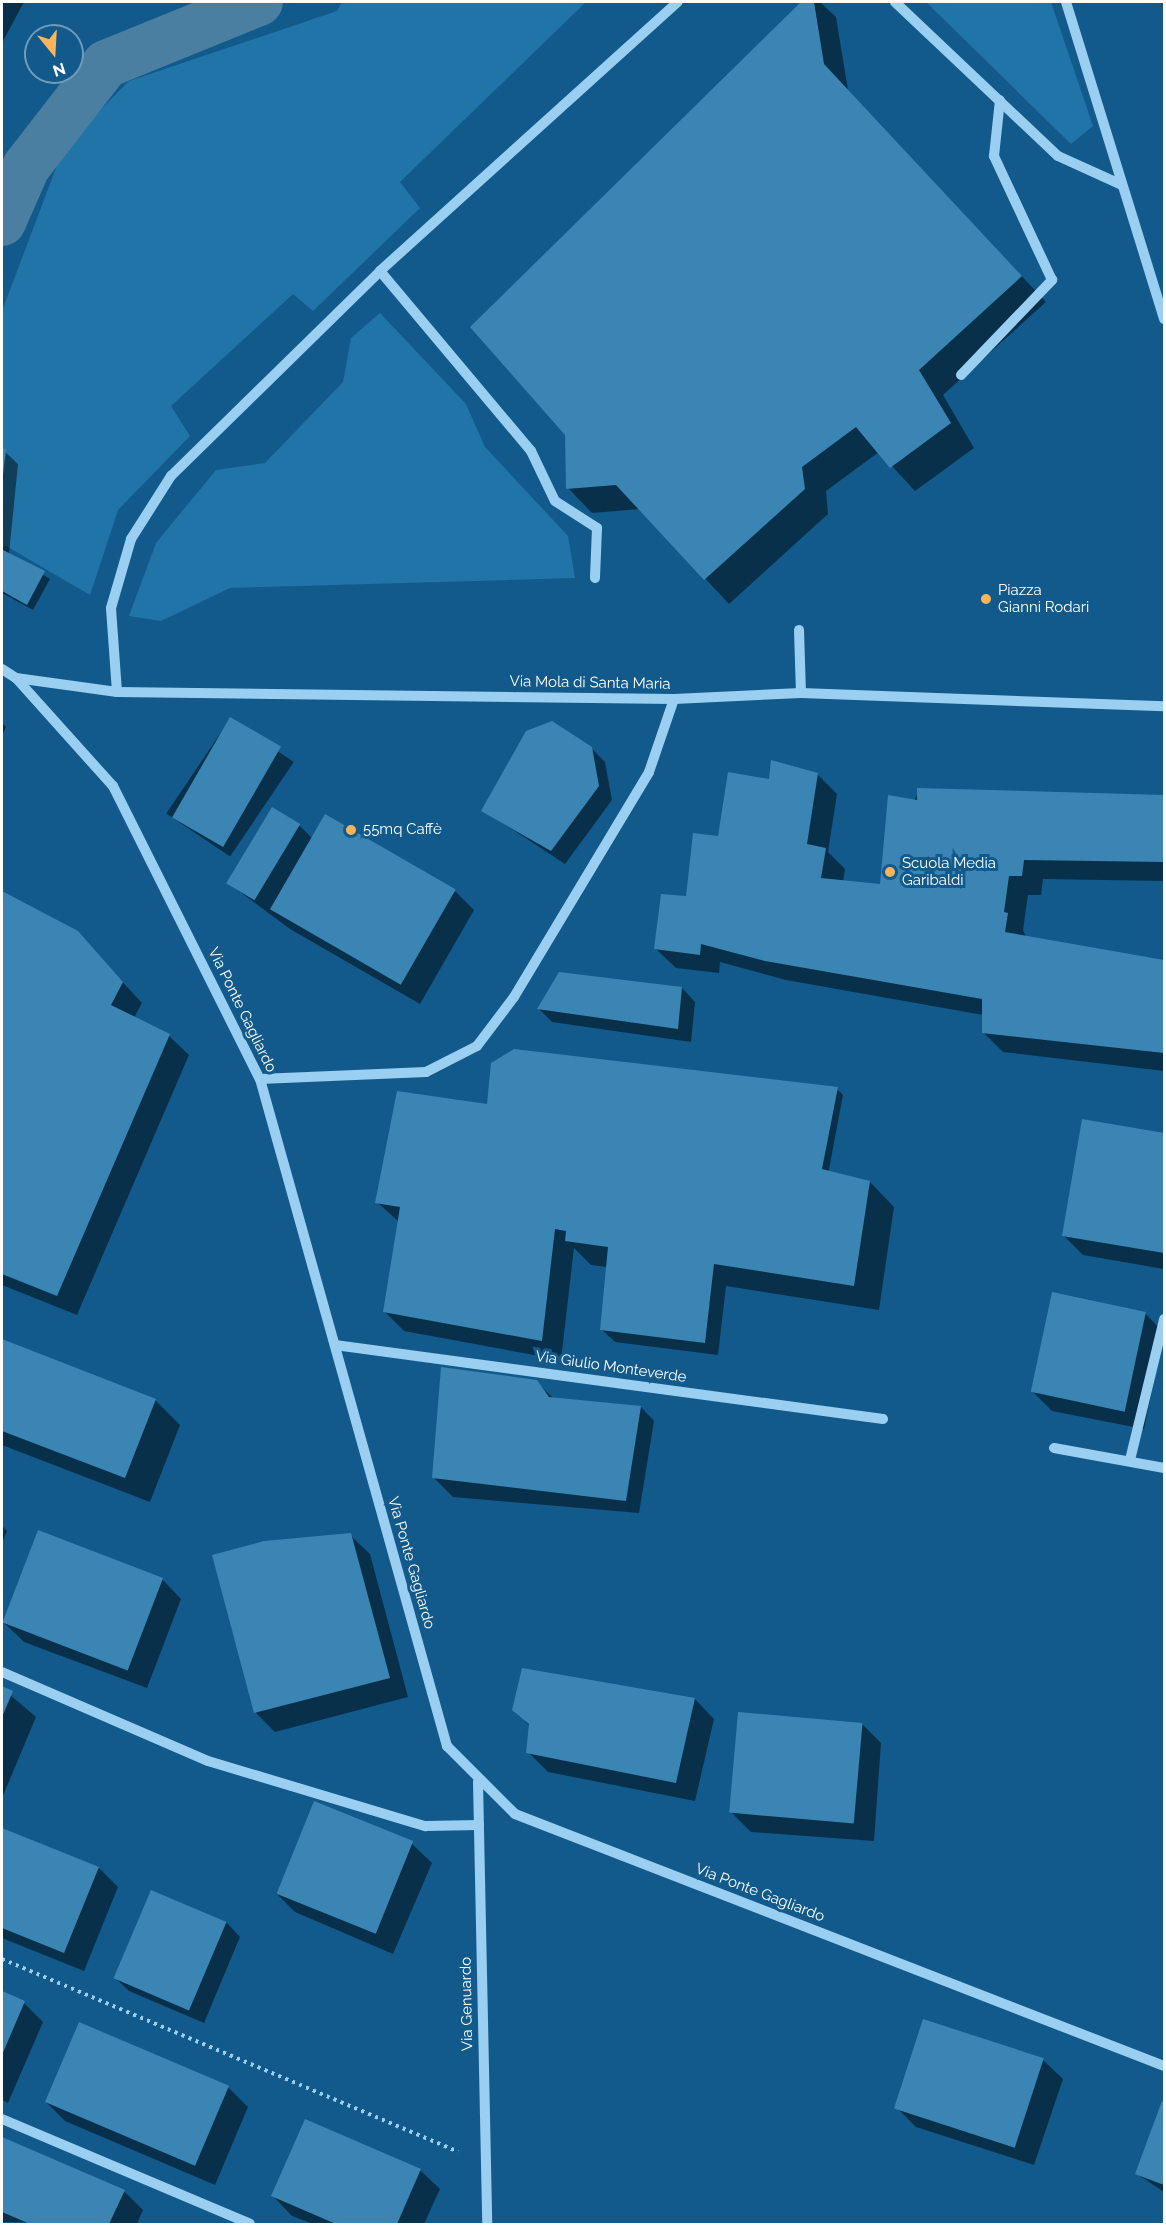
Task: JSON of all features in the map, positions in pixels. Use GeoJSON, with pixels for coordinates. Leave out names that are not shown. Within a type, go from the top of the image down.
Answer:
{"type":"FeatureCollection","features":[{"type":"Feature","properties":{"kind":"street"},"geometry":{"type":"LineString","coordinates":[[117,692],[111,608],[131,539],[171,476],[380,271],[678,2]]}},
{"type":"Feature","properties":{"kind":"street"},"geometry":{"type":"LineString","coordinates":[[895,2],[1058,156],[1122,185]]}},
{"type":"Feature","properties":{"kind":"street"},"geometry":{"type":"LineString","coordinates":[[1066,2],[1164,319]]}},
{"type":"Feature","properties":{"kind":"street"},"geometry":{"type":"LineString","coordinates":[[961,375],[1052,280],[994,156],[1000,100]]}},
{"type":"Feature","properties":{"kind":"street"},"geometry":{"type":"LineString","coordinates":[[380,271],[531,450],[555,501],[597,528],[595,578]]}},
{"type":"Feature","properties":{"kind":"street"},"geometry":{"type":"LineString","coordinates":[[799,630],[801,693]]}},
{"type":"Feature","properties":{"kind":"street"},"geometry":{"type":"LineString","coordinates":[[2,669],[16,678]]}},
{"type":"Feature","properties":{"kind":"street","name":"Via Mola di Santa Maria"},"geometry":{"type":"LineString","coordinates":[[16,678],[117,692],[674,699],[801,693],[1164,706]]}},
{"type":"Feature","properties":{"kind":"street","name":"Via Ponte Gagliardo"},"geometry":{"type":"LineString","coordinates":[[16,678],[113,786],[260,1079],[447,1746],[478,1782],[516,1814],[1164,2066]]}},
{"type":"Feature","properties":{"kind":"street"},"geometry":{"type":"LineString","coordinates":[[260,1079],[426,1072],[477,1046],[514,997],[649,772],[674,699]]}},
{"type":"Feature","properties":{"kind":"street"},"geometry":{"type":"LineString","coordinates":[[1130,1460],[1164,1319]]}},
{"type":"Feature","properties":{"kind":"street","name":"Via Giulio Monteverde"},"geometry":{"type":"LineString","coordinates":[[335,1345],[883,1419]]}},
{"type":"Feature","properties":{"kind":"street"},"geometry":{"type":"LineString","coordinates":[[1054,1448],[1164,1468]]}},
{"type":"Feature","properties":{"kind":"street"},"geometry":{"type":"LineString","coordinates":[[2,1672],[208,1761],[425,1826],[479,1825]]}},
{"type":"Feature","properties":{"kind":"street","name":"Via Genuardo"},"geometry":{"type":"LineString","coordinates":[[478,1782],[487,2224]]}},
{"type":"Feature","properties":{"kind":"street"},"geometry":{"type":"LineString","coordinates":[[2,2119],[250,2224]]}},
{"type":"Feature","properties":{"kind":"path"},"geometry":{"type":"LineString","coordinates":[[2,1959],[486,2164]]}},
{"type":"Feature","properties":{"kind":"shaded area"},"geometry":{"type":"Polygon","coordinates":[[[342,2],[586,2],[400,182],[420,208],[313,311],[293,294],[171,406],[190,436],[118,510],[90,595],[6,546],[2,548],[2,311],[64,147],[129,81],[337,11],[342,2]]]}},
{"type":"Feature","properties":{"kind":"shaded area"},"geometry":{"type":"Polygon","coordinates":[[[926,2],[1051,2],[1093,126],[1071,144],[926,2]]]}},
{"type":"Feature","properties":{"kind":"shaded area"},"geometry":{"type":"Polygon","coordinates":[[[380,313],[466,404],[485,447],[568,536],[575,578],[230,588],[161,621],[129,616],[156,543],[216,470],[265,463],[343,382],[351,338],[380,313]]]}},
{"type":"Feature","properties":{"kind":"building"},"geometry":{"type":"Polygon","coordinates":[[[801,2],[814,2],[824,64],[1022,276],[919,370],[951,423],[890,468],[856,427],[802,467],[805,489],[704,580],[616,485],[566,489],[565,435],[470,327],[801,2]]]}},
{"type":"Feature","properties":{"kind":"building"},"geometry":{"type":"Polygon","coordinates":[[[2,448],[6,450],[3,475],[2,474],[2,448]]]}},
{"type":"Feature","properties":{"kind":"building"},"geometry":{"type":"Polygon","coordinates":[[[3,550],[45,571],[27,605],[2,591],[3,550]]]}},
{"type":"Feature","properties":{"kind":"building"},"geometry":{"type":"Polygon","coordinates":[[[230,717],[281,746],[223,847],[172,817],[230,717]]]}},
{"type":"Feature","properties":{"kind":"building"},"geometry":{"type":"Polygon","coordinates":[[[552,721],[592,747],[599,786],[551,851],[481,811],[526,731],[552,721]]]}},
{"type":"Feature","properties":{"kind":"building"},"geometry":{"type":"Polygon","coordinates":[[[771,760],[818,773],[807,844],[826,848],[821,878],[880,884],[888,795],[917,800],[917,788],[1164,795],[1164,862],[1024,860],[1022,876],[1009,876],[1004,912],[1008,913],[1005,932],[1164,960],[1164,1053],[982,1033],[982,999],[765,961],[701,944],[700,955],[654,949],[661,894],[686,896],[693,833],[718,836],[728,772],[769,779],[771,760]]]}},
{"type":"Feature","properties":{"kind":"building"},"geometry":{"type":"Polygon","coordinates":[[[272,807],[300,824],[254,900],[226,883],[272,807]]]}},
{"type":"Feature","properties":{"kind":"building"},"geometry":{"type":"Polygon","coordinates":[[[325,814],[456,890],[401,985],[270,909],[325,814]]]}},
{"type":"Feature","properties":{"kind":"building"},"geometry":{"type":"Polygon","coordinates":[[[2,891],[78,931],[123,982],[111,1005],[170,1034],[57,1296],[2,1274],[2,891]]]}},
{"type":"Feature","properties":{"kind":"building"},"geometry":{"type":"Polygon","coordinates":[[[559,972],[682,987],[678,1029],[537,1009],[559,972]]]}},
{"type":"Feature","properties":{"kind":"building"},"geometry":{"type":"Polygon","coordinates":[[[514,1049],[838,1087],[822,1169],[870,1181],[854,1286],[714,1264],[705,1343],[600,1330],[608,1247],[565,1241],[566,1231],[555,1229],[542,1341],[383,1312],[400,1207],[375,1203],[397,1091],[487,1104],[491,1063],[514,1049]]]}},
{"type":"Feature","properties":{"kind":"building"},"geometry":{"type":"Polygon","coordinates":[[[1082,1119],[1164,1133],[1164,1253],[1062,1236],[1082,1119]]]}},
{"type":"Feature","properties":{"kind":"building"},"geometry":{"type":"Polygon","coordinates":[[[1052,1292],[1146,1312],[1125,1412],[1031,1392],[1052,1292]]]}},
{"type":"Feature","properties":{"kind":"building"},"geometry":{"type":"Polygon","coordinates":[[[2,1339],[156,1399],[125,1478],[2,1431],[2,1339]]]}},
{"type":"Feature","properties":{"kind":"building"},"geometry":{"type":"Polygon","coordinates":[[[441,1367],[537,1380],[549,1397],[641,1406],[626,1501],[432,1478],[441,1367]]]}},
{"type":"Feature","properties":{"kind":"building"},"geometry":{"type":"Polygon","coordinates":[[[38,1530],[163,1578],[128,1670],[3,1622],[38,1530]]]}},
{"type":"Feature","properties":{"kind":"building"},"geometry":{"type":"Polygon","coordinates":[[[351,1533],[390,1678],[254,1713],[212,1555],[264,1541],[351,1533]]]}},
{"type":"Feature","properties":{"kind":"building"},"geometry":{"type":"Polygon","coordinates":[[[522,1668],[695,1698],[676,1783],[526,1753],[529,1724],[512,1710],[522,1668]]]}},
{"type":"Feature","properties":{"kind":"building"},"geometry":{"type":"Polygon","coordinates":[[[2,1686],[13,1691],[2,1717],[2,1686]]]}},
{"type":"Feature","properties":{"kind":"building"},"geometry":{"type":"Polygon","coordinates":[[[738,1712],[863,1723],[854,1824],[729,1813],[738,1712]]]}},
{"type":"Feature","properties":{"kind":"building"},"geometry":{"type":"Polygon","coordinates":[[[314,1801],[413,1841],[376,1934],[277,1894],[314,1801]]]}},
{"type":"Feature","properties":{"kind":"building"},"geometry":{"type":"Polygon","coordinates":[[[2,1828],[99,1867],[64,1953],[2,1928],[2,1828]]]}},
{"type":"Feature","properties":{"kind":"building"},"geometry":{"type":"Polygon","coordinates":[[[151,1890],[226,1922],[189,2010],[113,1978],[151,1890]]]}},
{"type":"Feature","properties":{"kind":"building"},"geometry":{"type":"Polygon","coordinates":[[[2,1991],[25,2001],[2,2055],[2,1991]]]}},
{"type":"Feature","properties":{"kind":"building"},"geometry":{"type":"Polygon","coordinates":[[[923,2019],[1044,2058],[1015,2148],[894,2108],[923,2019]]]}},
{"type":"Feature","properties":{"kind":"building"},"geometry":{"type":"Polygon","coordinates":[[[79,2022],[229,2086],[195,2166],[45,2102],[79,2022]]]}},
{"type":"Feature","properties":{"kind":"building"},"geometry":{"type":"Polygon","coordinates":[[[1162,2101],[1164,2102],[1164,2185],[1135,2174],[1162,2101]]]}},
{"type":"Feature","properties":{"kind":"building"},"geometry":{"type":"Polygon","coordinates":[[[305,2119],[421,2169],[397,2224],[336,2224],[271,2196],[305,2119]]]}},
{"type":"Feature","properties":{"kind":"building"},"geometry":{"type":"Polygon","coordinates":[[[2,2137],[125,2190],[109,2224],[30,2224],[2,2212],[2,2137]]]}},
{"type":"Feature","properties":{"kind":"waterway"},"geometry":{"type":"LineString","coordinates":[[2,222],[26,167],[106,64],[259,2]]}},
{"type":"Feature","properties":{"kind":"place","name":"Piazza Gianni Rodari"},"geometry":{"type":"Point","coordinates":[986,599]}},
{"type":"Feature","properties":{"kind":"place","name":"55mq Caffè"},"geometry":{"type":"Point","coordinates":[351,830]}},
{"type":"Feature","properties":{"kind":"place","name":"Scuola Media Garibaldi"},"geometry":{"type":"Point","coordinates":[890,872]}}]}
